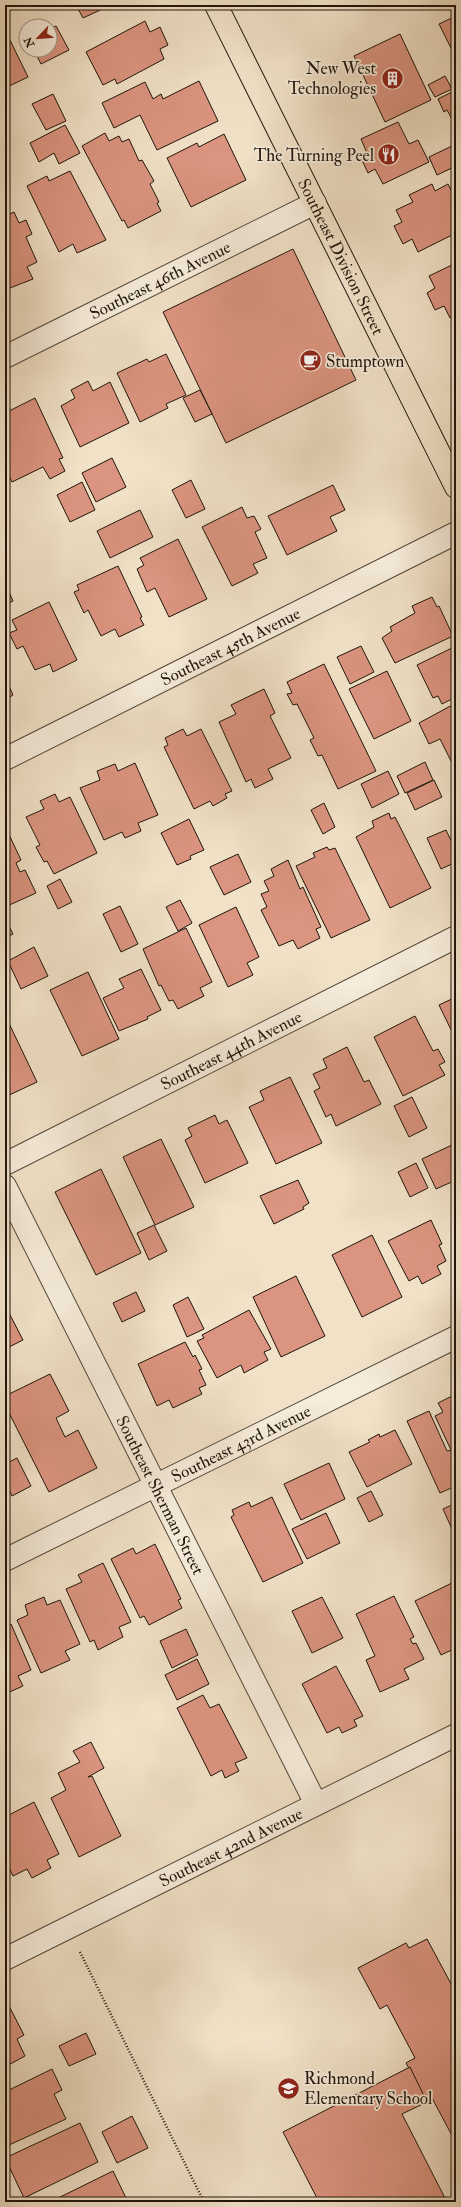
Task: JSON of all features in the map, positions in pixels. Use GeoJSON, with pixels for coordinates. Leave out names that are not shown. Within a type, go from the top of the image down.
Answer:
{"type":"FeatureCollection","features":[{"type":"Feature","properties":{"kind":"main road","name":"Southeast Division Street"},"geometry":{"type":"LineString","coordinates":[[216,5],[456,488]]}},
{"type":"Feature","properties":{"kind":"street","name":"Southeast 46th Avenue"},"geometry":{"type":"LineString","coordinates":[[5,357],[315,203]]}},
{"type":"Feature","properties":{"kind":"street","name":"Southeast 45th Avenue"},"geometry":{"type":"LineString","coordinates":[[5,759],[456,533]]}},
{"type":"Feature","properties":{"kind":"street","name":"Southeast 44th Avenue"},"geometry":{"type":"LineString","coordinates":[[5,1164],[456,937]]}},
{"type":"Feature","properties":{"kind":"street","name":"Southeast Sherman Street"},"geometry":{"type":"LineString","coordinates":[[5,1186],[316,1804]]}},
{"type":"Feature","properties":{"kind":"street","name":"Southeast 43rd Avenue"},"geometry":{"type":"LineString","coordinates":[[5,1560],[156,1487],[456,1337]]}},
{"type":"Feature","properties":{"kind":"street","name":"Southeast 42nd Avenue"},"geometry":{"type":"LineString","coordinates":[[5,1959],[456,1735]]}},
{"type":"Feature","properties":{"kind":"path"},"geometry":{"type":"LineString","coordinates":[[68,1928],[204,2202]]}},
{"type":"Feature","properties":{"kind":"building"},"geometry":{"type":"Polygon","coordinates":[[[76,5],[111,5],[83,18],[76,5]]]}},
{"type":"Feature","properties":{"kind":"building"},"geometry":{"type":"Polygon","coordinates":[[[456,16],[456,58],[439,24],[456,16]]]}},
{"type":"Feature","properties":{"kind":"building"},"geometry":{"type":"Polygon","coordinates":[[[145,21],[150,32],[160,27],[168,45],[160,49],[164,59],[117,84],[115,79],[103,85],[86,52],[145,21]]]}},
{"type":"Feature","properties":{"kind":"building"},"geometry":{"type":"Polygon","coordinates":[[[5,30],[28,77],[5,88],[5,30]]]}},
{"type":"Feature","properties":{"kind":"building"},"geometry":{"type":"Polygon","coordinates":[[[58,30],[69,50],[58,56],[58,30]]]}},
{"type":"Feature","properties":{"kind":"building","name":"New West Technologies"},"geometry":{"type":"Polygon","coordinates":[[[400,34],[431,100],[385,122],[354,56],[400,34]]]}},
{"type":"Feature","properties":{"kind":"building"},"geometry":{"type":"Polygon","coordinates":[[[38,58],[53,58],[41,64],[38,58]]]}},
{"type":"Feature","properties":{"kind":"building"},"geometry":{"type":"Polygon","coordinates":[[[445,76],[452,89],[435,97],[428,85],[445,76]]]}},
{"type":"Feature","properties":{"kind":"building"},"geometry":{"type":"Polygon","coordinates":[[[199,81],[218,121],[157,150],[140,115],[114,128],[102,103],[145,82],[153,99],[161,94],[163,99],[199,81]]]}},
{"type":"Feature","properties":{"kind":"building"},"geometry":{"type":"Polygon","coordinates":[[[456,90],[456,122],[454,123],[447,110],[444,112],[438,99],[456,90]]]}},
{"type":"Feature","properties":{"kind":"building"},"geometry":{"type":"Polygon","coordinates":[[[53,94],[66,121],[46,130],[32,104],[53,94]]]}},
{"type":"Feature","properties":{"kind":"building"},"geometry":{"type":"Polygon","coordinates":[[[398,122],[409,144],[418,140],[429,162],[383,184],[375,169],[368,173],[360,156],[367,153],[361,139],[398,122]]]}},
{"type":"Feature","properties":{"kind":"building"},"geometry":{"type":"Polygon","coordinates":[[[65,125],[80,153],[59,164],[54,153],[39,162],[30,143],[65,125]]]}},
{"type":"Feature","properties":{"kind":"building"},"geometry":{"type":"Polygon","coordinates":[[[105,133],[109,141],[119,136],[122,142],[129,139],[139,161],[142,160],[154,181],[150,184],[159,202],[157,203],[161,211],[128,228],[124,220],[122,221],[82,146],[105,133]]]}},
{"type":"Feature","properties":{"kind":"building"},"geometry":{"type":"Polygon","coordinates":[[[224,134],[246,180],[191,207],[167,158],[197,143],[199,147],[224,134]]]}},
{"type":"Feature","properties":{"kind":"building"},"geometry":{"type":"Polygon","coordinates":[[[454,145],[456,166],[437,175],[429,157],[454,145]]]}},
{"type":"Feature","properties":{"kind":"building"},"geometry":{"type":"Polygon","coordinates":[[[70,171],[106,240],[77,253],[73,244],[59,252],[27,186],[47,176],[49,181],[70,171]]]}},
{"type":"Feature","properties":{"kind":"building"},"geometry":{"type":"Polygon","coordinates":[[[432,184],[435,191],[448,184],[456,200],[456,233],[418,252],[412,239],[403,244],[394,226],[402,222],[396,210],[413,202],[409,195],[432,184]]]}},
{"type":"Feature","properties":{"kind":"building"},"geometry":{"type":"Polygon","coordinates":[[[14,212],[19,223],[26,220],[32,234],[26,237],[37,262],[27,267],[33,279],[5,290],[5,216],[14,212]]]}},
{"type":"Feature","properties":{"kind":"building"},"geometry":{"type":"Polygon","coordinates":[[[293,249],[356,380],[226,443],[163,312],[293,249]]]}},
{"type":"Feature","properties":{"kind":"building"},"geometry":{"type":"Polygon","coordinates":[[[456,263],[456,315],[450,318],[444,306],[435,310],[427,293],[435,288],[429,276],[456,263]]]}},
{"type":"Feature","properties":{"kind":"building"},"geometry":{"type":"Polygon","coordinates":[[[166,354],[186,395],[166,404],[168,408],[140,422],[117,373],[147,359],[149,362],[166,354]]]}},
{"type":"Feature","properties":{"kind":"building"},"geometry":{"type":"Polygon","coordinates":[[[88,381],[93,391],[110,382],[129,423],[80,447],[61,406],[75,398],[71,390],[88,381]]]}},
{"type":"Feature","properties":{"kind":"building"},"geometry":{"type":"Polygon","coordinates":[[[200,390],[212,414],[195,422],[183,398],[200,390]]]}},
{"type":"Feature","properties":{"kind":"building"},"geometry":{"type":"Polygon","coordinates":[[[35,398],[63,458],[59,459],[65,471],[50,479],[43,467],[12,482],[5,468],[5,413],[35,398]]]}},
{"type":"Feature","properties":{"kind":"building"},"geometry":{"type":"Polygon","coordinates":[[[112,458],[126,487],[96,502],[82,473],[112,458]]]}},
{"type":"Feature","properties":{"kind":"building"},"geometry":{"type":"Polygon","coordinates":[[[191,480],[205,509],[186,518],[172,490],[191,480]]]}},
{"type":"Feature","properties":{"kind":"building"},"geometry":{"type":"Polygon","coordinates":[[[82,482],[95,510],[70,522],[57,495],[82,482]]]}},
{"type":"Feature","properties":{"kind":"building"},"geometry":{"type":"Polygon","coordinates":[[[333,485],[345,510],[330,517],[337,531],[287,555],[268,516],[333,485]]]}},
{"type":"Feature","properties":{"kind":"building"},"geometry":{"type":"Polygon","coordinates":[[[242,507],[247,518],[254,516],[261,529],[255,532],[267,558],[253,564],[258,573],[232,586],[202,527],[242,507]]]}},
{"type":"Feature","properties":{"kind":"building"},"geometry":{"type":"Polygon","coordinates":[[[140,510],[153,537],[110,558],[97,531],[140,510]]]}},
{"type":"Feature","properties":{"kind":"building"},"geometry":{"type":"Polygon","coordinates":[[[178,539],[207,599],[169,617],[155,588],[147,592],[137,569],[144,565],[140,558],[178,539]]]}},
{"type":"Feature","properties":{"kind":"building"},"geometry":{"type":"Polygon","coordinates":[[[118,566],[142,617],[140,618],[144,625],[119,637],[115,629],[101,636],[88,610],[84,613],[74,592],[79,590],[77,585],[118,566]]]}},
{"type":"Feature","properties":{"kind":"building"},"geometry":{"type":"Polygon","coordinates":[[[5,583],[13,601],[5,605],[5,583]]]}},
{"type":"Feature","properties":{"kind":"building"},"geometry":{"type":"Polygon","coordinates":[[[432,597],[437,607],[439,606],[453,636],[395,663],[382,638],[392,631],[390,627],[415,613],[412,606],[432,597]]]}},
{"type":"Feature","properties":{"kind":"building"},"geometry":{"type":"Polygon","coordinates":[[[49,602],[77,660],[53,672],[50,664],[35,670],[23,646],[17,649],[9,633],[17,630],[12,620],[49,602]]]}},
{"type":"Feature","properties":{"kind":"building"},"geometry":{"type":"Polygon","coordinates":[[[361,646],[374,672],[350,684],[337,657],[361,646]]]}},
{"type":"Feature","properties":{"kind":"building"},"geometry":{"type":"Polygon","coordinates":[[[456,646],[456,697],[442,704],[438,696],[433,698],[417,665],[456,646]]]}},
{"type":"Feature","properties":{"kind":"building"},"geometry":{"type":"Polygon","coordinates":[[[324,664],[376,771],[338,789],[322,755],[318,756],[310,740],[314,738],[297,704],[293,705],[287,694],[292,693],[287,682],[324,664]]]}},
{"type":"Feature","properties":{"kind":"building"},"geometry":{"type":"Polygon","coordinates":[[[387,671],[411,721],[374,739],[349,689],[387,671]]]}},
{"type":"Feature","properties":{"kind":"building"},"geometry":{"type":"Polygon","coordinates":[[[5,677],[13,695],[5,700],[5,677]]]}},
{"type":"Feature","properties":{"kind":"building"},"geometry":{"type":"Polygon","coordinates":[[[264,689],[275,713],[270,716],[291,758],[268,769],[273,779],[255,788],[251,779],[246,782],[219,722],[236,714],[231,705],[264,689]]]}},
{"type":"Feature","properties":{"kind":"building"},"geometry":{"type":"Polygon","coordinates":[[[456,703],[456,759],[451,761],[440,739],[429,744],[419,723],[456,703]]]}},
{"type":"Feature","properties":{"kind":"building"},"geometry":{"type":"Polygon","coordinates":[[[183,729],[187,736],[201,729],[232,791],[225,794],[227,798],[213,806],[210,801],[194,809],[164,747],[168,745],[165,738],[183,729]]]}},
{"type":"Feature","properties":{"kind":"building"},"geometry":{"type":"Polygon","coordinates":[[[425,762],[433,780],[405,793],[397,776],[425,762]]]}},
{"type":"Feature","properties":{"kind":"building"},"geometry":{"type":"Polygon","coordinates":[[[135,763],[158,815],[138,823],[141,831],[125,838],[122,832],[104,840],[80,788],[100,780],[97,771],[115,764],[118,771],[135,763]]]}},
{"type":"Feature","properties":{"kind":"building"},"geometry":{"type":"Polygon","coordinates":[[[388,771],[399,794],[372,808],[361,784],[388,771]]]}},
{"type":"Feature","properties":{"kind":"building"},"geometry":{"type":"Polygon","coordinates":[[[434,780],[442,797],[415,810],[407,793],[434,780]]]}},
{"type":"Feature","properties":{"kind":"building"},"geometry":{"type":"Polygon","coordinates":[[[55,794],[59,802],[70,797],[97,853],[54,874],[47,861],[44,862],[36,847],[40,845],[26,817],[44,809],[40,801],[55,794]]]}},
{"type":"Feature","properties":{"kind":"building"},"geometry":{"type":"Polygon","coordinates":[[[324,803],[335,827],[323,834],[311,810],[324,803]]]}},
{"type":"Feature","properties":{"kind":"building"},"geometry":{"type":"Polygon","coordinates":[[[389,813],[391,819],[395,817],[431,888],[390,908],[356,837],[374,827],[372,821],[389,813]]]}},
{"type":"Feature","properties":{"kind":"building"},"geometry":{"type":"Polygon","coordinates":[[[189,819],[204,850],[190,856],[191,859],[177,865],[161,833],[189,819]]]}},
{"type":"Feature","properties":{"kind":"building"},"geometry":{"type":"Polygon","coordinates":[[[5,826],[21,860],[16,863],[20,872],[25,870],[36,893],[5,907],[5,826]]]}},
{"type":"Feature","properties":{"kind":"building"},"geometry":{"type":"Polygon","coordinates":[[[446,830],[456,851],[456,862],[441,869],[427,838],[446,830]]]}},
{"type":"Feature","properties":{"kind":"building"},"geometry":{"type":"Polygon","coordinates":[[[327,847],[329,850],[335,848],[370,920],[331,938],[296,866],[315,857],[313,853],[327,847]]]}},
{"type":"Feature","properties":{"kind":"building"},"geometry":{"type":"Polygon","coordinates":[[[238,854],[251,882],[224,895],[210,867],[238,854]]]}},
{"type":"Feature","properties":{"kind":"building"},"geometry":{"type":"Polygon","coordinates":[[[288,860],[300,889],[303,887],[321,927],[316,929],[320,938],[298,949],[293,940],[279,946],[261,910],[267,907],[261,894],[269,891],[264,881],[274,876],[271,869],[288,860]]]}},
{"type":"Feature","properties":{"kind":"building"},"geometry":{"type":"Polygon","coordinates":[[[60,879],[72,902],[58,909],[47,886],[60,879]]]}},
{"type":"Feature","properties":{"kind":"building"},"geometry":{"type":"Polygon","coordinates":[[[180,900],[192,923],[178,931],[166,907],[180,900]]]}},
{"type":"Feature","properties":{"kind":"building"},"geometry":{"type":"Polygon","coordinates":[[[120,906],[138,944],[121,952],[103,914],[120,906]]]}},
{"type":"Feature","properties":{"kind":"building"},"geometry":{"type":"Polygon","coordinates":[[[236,907],[259,957],[247,963],[253,975],[228,987],[199,925],[236,907]]]}},
{"type":"Feature","properties":{"kind":"building"},"geometry":{"type":"Polygon","coordinates":[[[5,918],[13,934],[5,938],[5,918]]]}},
{"type":"Feature","properties":{"kind":"building"},"geometry":{"type":"Polygon","coordinates":[[[186,928],[212,982],[200,988],[204,996],[178,1009],[173,1000],[169,1001],[161,985],[159,986],[143,949],[186,928]]]}},
{"type":"Feature","properties":{"kind":"building"},"geometry":{"type":"Polygon","coordinates":[[[34,947],[48,976],[21,989],[8,961],[34,947]]]}},
{"type":"Feature","properties":{"kind":"building"},"geometry":{"type":"Polygon","coordinates":[[[141,969],[161,1010],[147,1017],[148,1019],[119,1031],[103,998],[124,988],[119,979],[141,969]]]}},
{"type":"Feature","properties":{"kind":"building"},"geometry":{"type":"Polygon","coordinates":[[[88,972],[119,1039],[82,1056],[50,990],[88,972]]]}},
{"type":"Feature","properties":{"kind":"building"},"geometry":{"type":"Polygon","coordinates":[[[456,997],[456,1040],[439,1005],[456,997]]]}},
{"type":"Feature","properties":{"kind":"building"},"geometry":{"type":"Polygon","coordinates":[[[415,1016],[433,1051],[438,1049],[445,1062],[439,1065],[445,1075],[403,1096],[374,1037],[415,1016]]]}},
{"type":"Feature","properties":{"kind":"building"},"geometry":{"type":"Polygon","coordinates":[[[6,1017],[37,1082],[5,1097],[5,1018],[6,1017]]]}},
{"type":"Feature","properties":{"kind":"building"},"geometry":{"type":"Polygon","coordinates":[[[347,1047],[364,1082],[369,1080],[381,1104],[336,1126],[331,1114],[326,1117],[314,1091],[320,1088],[313,1074],[327,1068],[323,1059],[347,1047]]]}},
{"type":"Feature","properties":{"kind":"building"},"geometry":{"type":"Polygon","coordinates":[[[290,1077],[322,1143],[276,1164],[249,1107],[264,1100],[260,1091],[290,1077]]]}},
{"type":"Feature","properties":{"kind":"building"},"geometry":{"type":"Polygon","coordinates":[[[412,1097],[427,1128],[409,1137],[394,1106],[412,1097]]]}},
{"type":"Feature","properties":{"kind":"building"},"geometry":{"type":"Polygon","coordinates":[[[215,1115],[219,1124],[227,1120],[248,1163],[205,1183],[185,1140],[192,1136],[188,1128],[215,1115]]]}},
{"type":"Feature","properties":{"kind":"building"},"geometry":{"type":"Polygon","coordinates":[[[161,1139],[194,1207],[155,1225],[123,1157],[161,1139]]]}},
{"type":"Feature","properties":{"kind":"building"},"geometry":{"type":"Polygon","coordinates":[[[452,1145],[456,1153],[456,1180],[436,1189],[422,1159],[452,1145]]]}},
{"type":"Feature","properties":{"kind":"building"},"geometry":{"type":"Polygon","coordinates":[[[416,1163],[428,1188],[410,1197],[398,1172],[416,1163]]]}},
{"type":"Feature","properties":{"kind":"building"},"geometry":{"type":"Polygon","coordinates":[[[101,1169],[141,1253],[96,1275],[55,1192],[101,1169]]]}},
{"type":"Feature","properties":{"kind":"building"},"geometry":{"type":"Polygon","coordinates":[[[298,1180],[309,1203],[303,1207],[304,1209],[274,1224],[260,1196],[298,1180]]]}},
{"type":"Feature","properties":{"kind":"building"},"geometry":{"type":"Polygon","coordinates":[[[431,1220],[442,1244],[439,1245],[446,1261],[437,1266],[441,1274],[422,1284],[418,1276],[409,1281],[388,1241],[431,1220]]]}},
{"type":"Feature","properties":{"kind":"building"},"geometry":{"type":"Polygon","coordinates":[[[154,1225],[167,1251],[149,1260],[137,1233],[154,1225]]]}},
{"type":"Feature","properties":{"kind":"building"},"geometry":{"type":"Polygon","coordinates":[[[372,1235],[402,1297],[362,1317],[332,1255],[372,1235]]]}},
{"type":"Feature","properties":{"kind":"building"},"geometry":{"type":"Polygon","coordinates":[[[296,1276],[325,1336],[281,1357],[253,1297],[296,1276]]]}},
{"type":"Feature","properties":{"kind":"building"},"geometry":{"type":"Polygon","coordinates":[[[136,1292],[145,1311],[122,1322],[113,1303],[136,1292]]]}},
{"type":"Feature","properties":{"kind":"building"},"geometry":{"type":"Polygon","coordinates":[[[188,1297],[204,1329],[187,1337],[173,1305],[188,1297]]]}},
{"type":"Feature","properties":{"kind":"building"},"geometry":{"type":"Polygon","coordinates":[[[249,1310],[271,1349],[264,1352],[268,1360],[244,1373],[241,1365],[217,1378],[197,1341],[204,1338],[202,1335],[249,1310]]]}},
{"type":"Feature","properties":{"kind":"building"},"geometry":{"type":"Polygon","coordinates":[[[9,1313],[23,1340],[5,1349],[5,1315],[9,1313]]]}},
{"type":"Feature","properties":{"kind":"building"},"geometry":{"type":"Polygon","coordinates":[[[185,1342],[193,1357],[195,1355],[202,1369],[199,1370],[206,1385],[199,1388],[202,1394],[173,1408],[169,1400],[157,1406],[138,1364],[185,1342]]]}},
{"type":"Feature","properties":{"kind":"building"},"geometry":{"type":"Polygon","coordinates":[[[50,1374],[69,1411],[56,1418],[65,1437],[78,1430],[97,1468],[49,1492],[5,1405],[5,1396],[50,1374]]]}},
{"type":"Feature","properties":{"kind":"building"},"geometry":{"type":"Polygon","coordinates":[[[456,1394],[456,1448],[452,1450],[454,1455],[456,1454],[456,1486],[440,1493],[407,1421],[429,1411],[447,1451],[451,1450],[435,1416],[443,1412],[438,1403],[456,1394]]]}},
{"type":"Feature","properties":{"kind":"building"},"geometry":{"type":"Polygon","coordinates":[[[395,1430],[412,1464],[367,1487],[349,1452],[370,1442],[368,1440],[379,1434],[380,1437],[395,1430]]]}},
{"type":"Feature","properties":{"kind":"building"},"geometry":{"type":"Polygon","coordinates":[[[17,1458],[31,1486],[12,1496],[5,1481],[5,1464],[17,1458]]]}},
{"type":"Feature","properties":{"kind":"building"},"geometry":{"type":"Polygon","coordinates":[[[329,1463],[345,1499],[301,1520],[284,1484],[329,1463]]]}},
{"type":"Feature","properties":{"kind":"building"},"geometry":{"type":"Polygon","coordinates":[[[371,1491],[383,1515],[369,1522],[357,1498],[371,1491]]]}},
{"type":"Feature","properties":{"kind":"building"},"geometry":{"type":"Polygon","coordinates":[[[272,1497],[303,1563],[263,1582],[231,1517],[234,1515],[232,1510],[249,1502],[251,1507],[272,1497]]]}},
{"type":"Feature","properties":{"kind":"building"},"geometry":{"type":"Polygon","coordinates":[[[456,1503],[456,1527],[452,1529],[443,1509],[456,1503]]]}},
{"type":"Feature","properties":{"kind":"building"},"geometry":{"type":"Polygon","coordinates":[[[326,1513],[340,1543],[307,1559],[292,1529],[326,1513]]]}},
{"type":"Feature","properties":{"kind":"building"},"geometry":{"type":"Polygon","coordinates":[[[155,1544],[181,1599],[178,1600],[182,1608],[149,1625],[144,1616],[140,1618],[111,1559],[133,1548],[136,1554],[155,1544]]]}},
{"type":"Feature","properties":{"kind":"building"},"geometry":{"type":"Polygon","coordinates":[[[103,1563],[131,1622],[119,1627],[123,1637],[98,1650],[94,1640],[90,1642],[66,1589],[82,1582],[78,1575],[103,1563]]]}},
{"type":"Feature","properties":{"kind":"building"},"geometry":{"type":"Polygon","coordinates":[[[456,1581],[456,1648],[441,1655],[415,1601],[456,1581]]]}},
{"type":"Feature","properties":{"kind":"building"},"geometry":{"type":"Polygon","coordinates":[[[394,1596],[414,1637],[410,1639],[413,1644],[416,1643],[424,1659],[404,1669],[409,1679],[380,1692],[366,1660],[375,1656],[356,1614],[394,1596]]]}},
{"type":"Feature","properties":{"kind":"building"},"geometry":{"type":"Polygon","coordinates":[[[44,1597],[47,1605],[60,1600],[80,1644],[65,1651],[70,1660],[41,1673],[17,1620],[28,1615],[25,1605],[44,1597]]]}},
{"type":"Feature","properties":{"kind":"building"},"geometry":{"type":"Polygon","coordinates":[[[322,1597],[343,1638],[312,1653],[292,1611],[322,1597]]]}},
{"type":"Feature","properties":{"kind":"building"},"geometry":{"type":"Polygon","coordinates":[[[11,1624],[31,1670],[18,1676],[23,1686],[5,1694],[5,1626],[11,1624]]]}},
{"type":"Feature","properties":{"kind":"building"},"geometry":{"type":"Polygon","coordinates":[[[186,1629],[198,1655],[172,1668],[160,1641],[186,1629]]]}},
{"type":"Feature","properties":{"kind":"building"},"geometry":{"type":"Polygon","coordinates":[[[197,1659],[209,1684],[177,1700],[165,1675],[197,1659]]]}},
{"type":"Feature","properties":{"kind":"building"},"geometry":{"type":"Polygon","coordinates":[[[336,1666],[363,1716],[354,1720],[357,1726],[342,1733],[339,1727],[327,1733],[302,1684],[336,1666]]]}},
{"type":"Feature","properties":{"kind":"building"},"geometry":{"type":"Polygon","coordinates":[[[203,1695],[210,1708],[219,1704],[247,1758],[235,1763],[239,1771],[225,1778],[222,1770],[211,1776],[177,1708],[203,1695]]]}},
{"type":"Feature","properties":{"kind":"building"},"geometry":{"type":"Polygon","coordinates":[[[91,1742],[104,1768],[88,1777],[92,1776],[121,1836],[79,1857],[51,1798],[66,1790],[58,1773],[80,1762],[73,1751],[91,1742]]]}},
{"type":"Feature","properties":{"kind":"building"},"geometry":{"type":"Polygon","coordinates":[[[34,1802],[59,1854],[47,1860],[51,1868],[32,1878],[27,1869],[13,1876],[5,1859],[5,1817],[34,1802]]]}},
{"type":"Feature","properties":{"kind":"building"},"geometry":{"type":"Polygon","coordinates":[[[427,1939],[456,1993],[456,2143],[432,2098],[427,2102],[406,2063],[415,2058],[387,2005],[380,2009],[358,1968],[406,1943],[409,1948],[427,1939]]]}},
{"type":"Feature","properties":{"kind":"building"},"geometry":{"type":"Polygon","coordinates":[[[9,2006],[24,2035],[17,2039],[25,2056],[5,2067],[5,2008],[9,2006]]]}},
{"type":"Feature","properties":{"kind":"building"},"geometry":{"type":"Polygon","coordinates":[[[86,2033],[96,2054],[69,2066],[59,2046],[86,2033]]]}},
{"type":"Feature","properties":{"kind":"building"},"geometry":{"type":"Polygon","coordinates":[[[410,2067],[427,2102],[402,2114],[447,2202],[319,2202],[283,2132],[410,2067]]]}},
{"type":"Feature","properties":{"kind":"building"},"geometry":{"type":"Polygon","coordinates":[[[52,2069],[62,2090],[54,2094],[66,2119],[9,2145],[5,2137],[5,2092],[52,2069]]]}},
{"type":"Feature","properties":{"kind":"building"},"geometry":{"type":"Polygon","coordinates":[[[132,2116],[148,2148],[117,2163],[102,2132],[132,2116]]]}},
{"type":"Feature","properties":{"kind":"building"},"geometry":{"type":"Polygon","coordinates":[[[80,2123],[98,2162],[24,2198],[5,2158],[80,2123]]]}},
{"type":"Feature","properties":{"kind":"building"},"geometry":{"type":"Polygon","coordinates":[[[113,2171],[128,2202],[50,2202],[113,2171]]]}},
{"type":"Feature","properties":{"kind":"place","name":"New West Technologies"},"geometry":{"type":"Point","coordinates":[392,78]}},
{"type":"Feature","properties":{"kind":"place","name":"The Turning Peel"},"geometry":{"type":"Point","coordinates":[389,155]}},
{"type":"Feature","properties":{"kind":"place","name":"Stumptown"},"geometry":{"type":"Point","coordinates":[310,361]}},
{"type":"Feature","properties":{"kind":"place","name":"Richmond Elementary School"},"geometry":{"type":"Point","coordinates":[289,2088]}}]}
